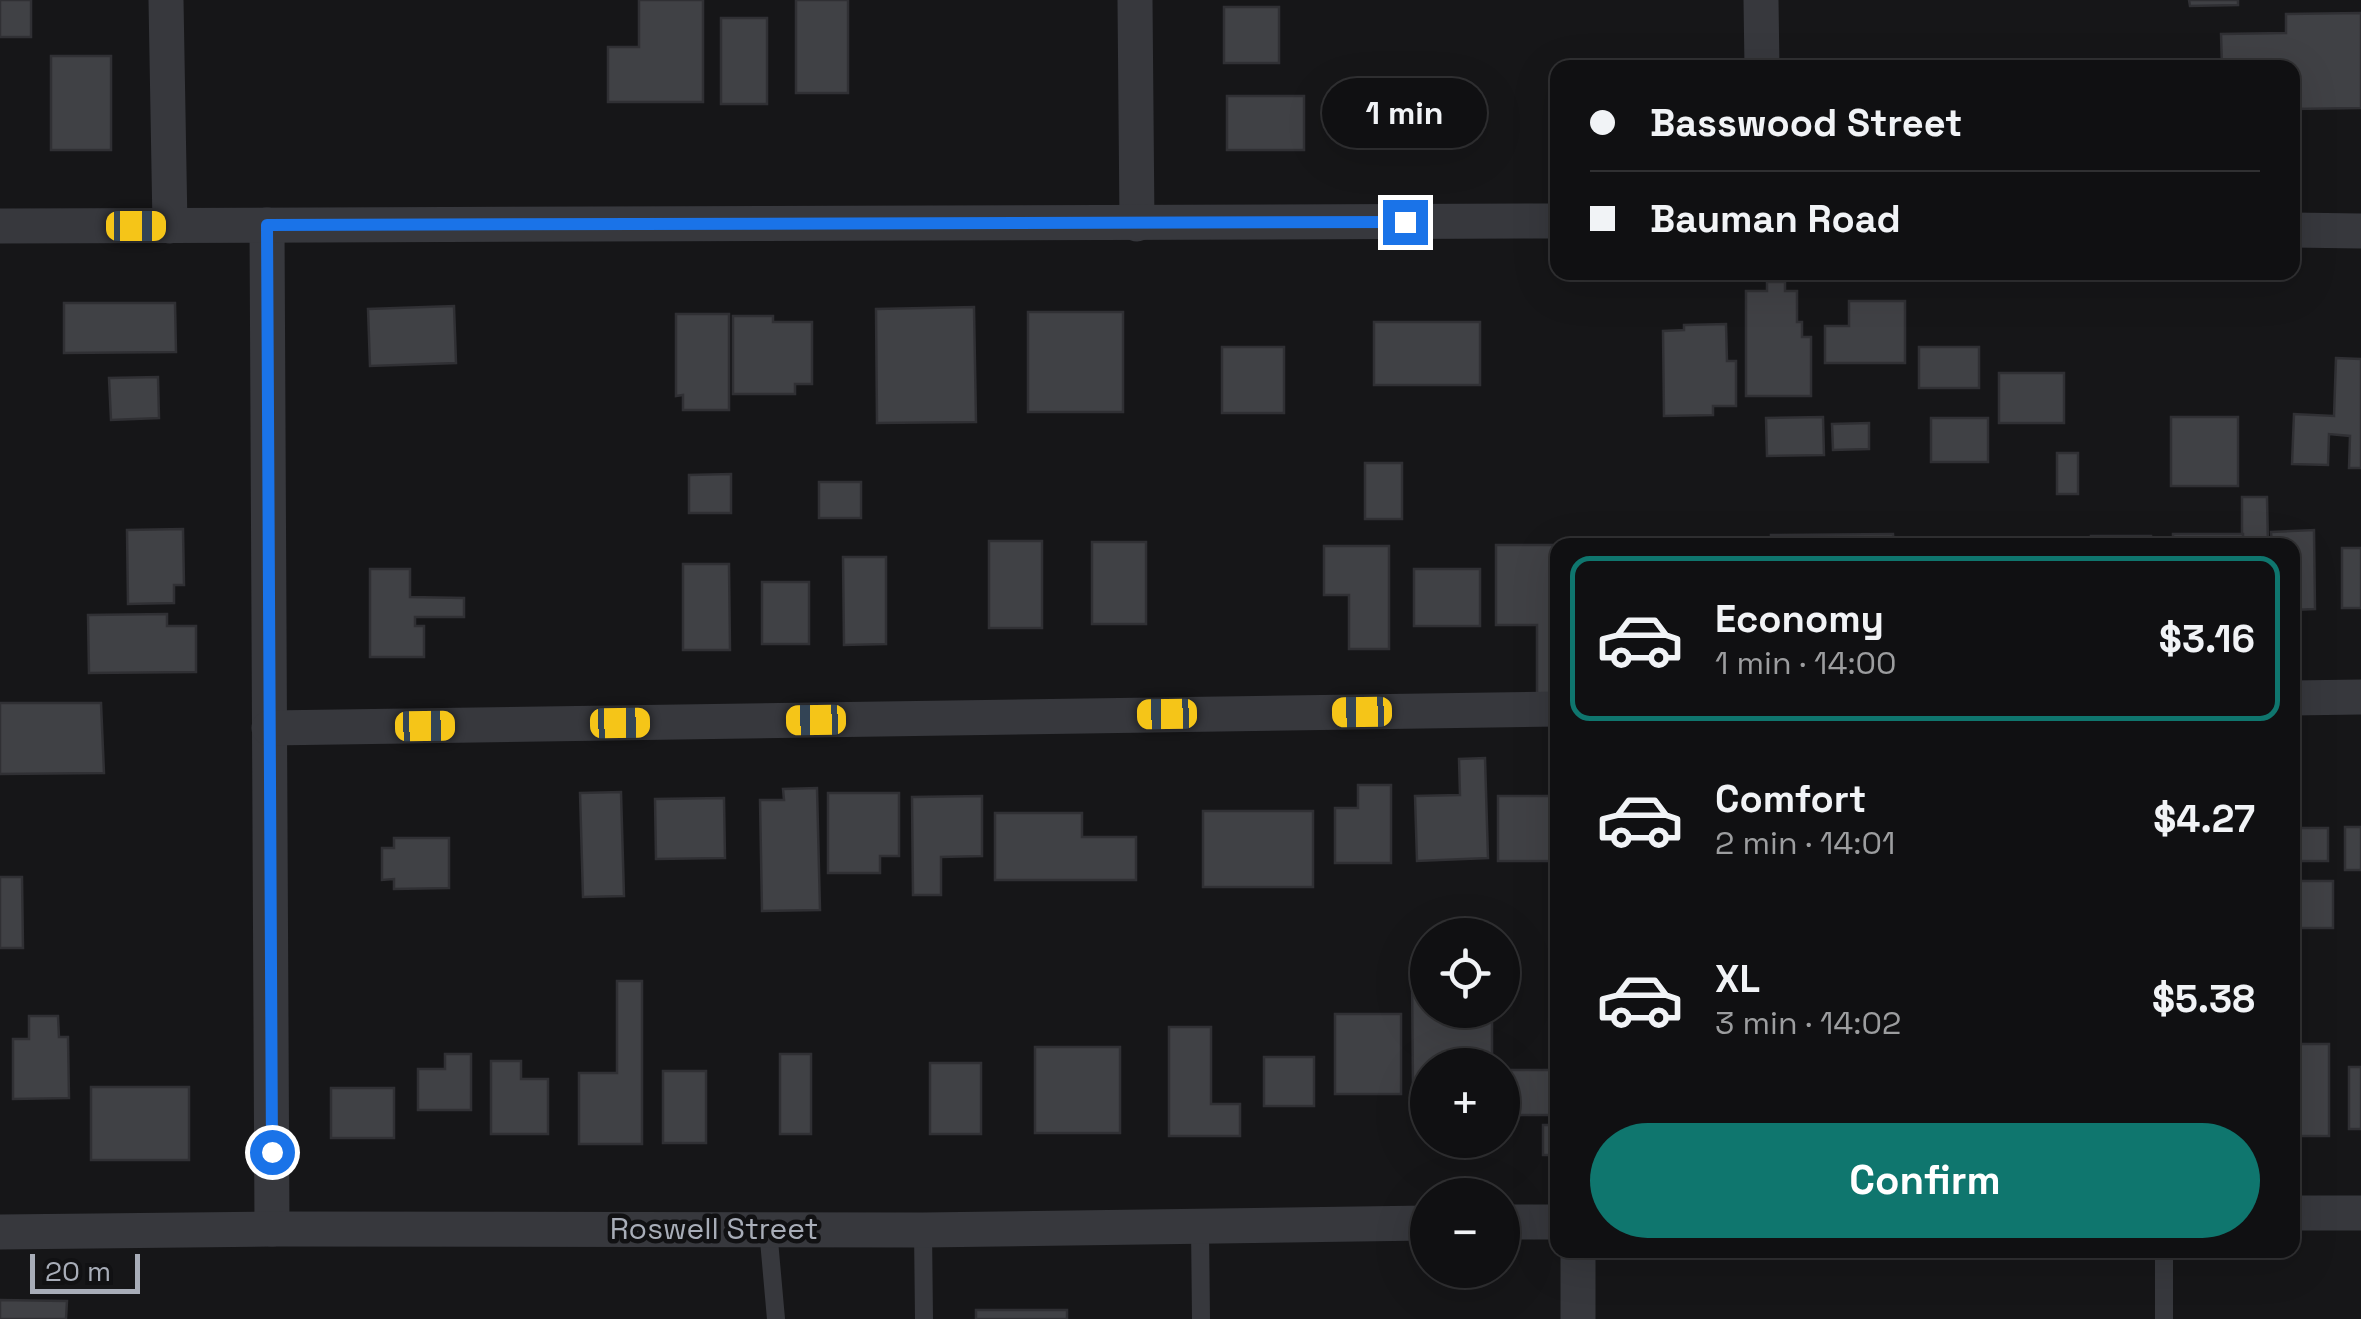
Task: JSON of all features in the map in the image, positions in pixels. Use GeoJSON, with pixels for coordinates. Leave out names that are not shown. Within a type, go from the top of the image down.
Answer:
{"type":"FeatureCollection","features":[{"type":"Feature","properties":{"kind":"street"},"geometry":{"type":"LineString","coordinates":[[166,0],[170,226]]}},
{"type":"Feature","properties":{"kind":"street"},"geometry":{"type":"LineString","coordinates":[[1135,0],[1137,224]]}},
{"type":"Feature","properties":{"kind":"street"},"geometry":{"type":"LineString","coordinates":[[1761,0],[1762,60]]}},
{"type":"Feature","properties":{"kind":"street"},"geometry":{"type":"LineString","coordinates":[[0,226],[1550,221]]}},
{"type":"Feature","properties":{"kind":"street"},"geometry":{"type":"LineString","coordinates":[[267,225],[272,1229]]}},
{"type":"Feature","properties":{"kind":"street"},"geometry":{"type":"LineString","coordinates":[[2300,230],[2361,231]]}},
{"type":"Feature","properties":{"kind":"street"},"geometry":{"type":"LineString","coordinates":[[2300,698],[2361,697]]}},
{"type":"Feature","properties":{"kind":"street"},"geometry":{"type":"LineString","coordinates":[[269,728],[1550,709]]}},
{"type":"Feature","properties":{"kind":"street"},"geometry":{"type":"LineString","coordinates":[[2300,1213],[2361,1214]]}},
{"type":"Feature","properties":{"kind":"street"},"geometry":{"type":"LineString","coordinates":[[1520,1222],[1550,1222]]}},
{"type":"Feature","properties":{"kind":"street","name":"Roswell Street"},"geometry":{"type":"LineString","coordinates":[[0,1232],[923,1230],[1410,1224]]}},
{"type":"Feature","properties":{"kind":"street"},"geometry":{"type":"LineString","coordinates":[[1578,1258],[1578,1319]]}},
{"type":"Feature","properties":{"kind":"lane"},"geometry":{"type":"LineString","coordinates":[[1200,1227],[1201,1319]]}},
{"type":"Feature","properties":{"kind":"lane"},"geometry":{"type":"LineString","coordinates":[[768,1229],[776,1319]]}},
{"type":"Feature","properties":{"kind":"lane"},"geometry":{"type":"LineString","coordinates":[[923,1230],[924,1319]]}},
{"type":"Feature","properties":{"kind":"lane"},"geometry":{"type":"LineString","coordinates":[[2164,1258],[2164,1319]]}},
{"type":"Feature","properties":{"kind":"building"},"geometry":{"type":"Polygon","coordinates":[[[0,0],[31,0],[31,37],[0,37],[0,0]]]}},
{"type":"Feature","properties":{"kind":"building"},"geometry":{"type":"Polygon","coordinates":[[[639,0],[703,0],[703,102],[608,102],[608,47],[639,47],[639,0]]]}},
{"type":"Feature","properties":{"kind":"building"},"geometry":{"type":"Polygon","coordinates":[[[796,0],[848,0],[848,93],[796,93],[796,0]]]}},
{"type":"Feature","properties":{"kind":"building"},"geometry":{"type":"Polygon","coordinates":[[[2189,0],[2238,0],[2238,5],[2190,6],[2189,0]]]}},
{"type":"Feature","properties":{"kind":"building"},"geometry":{"type":"Polygon","coordinates":[[[1224,7],[1279,7],[1279,63],[1224,63],[1224,7]]]}},
{"type":"Feature","properties":{"kind":"building"},"geometry":{"type":"Polygon","coordinates":[[[2361,13],[2361,108],[2300,109],[2300,60],[2222,60],[2221,34],[2286,33],[2286,14],[2361,13]]]}},
{"type":"Feature","properties":{"kind":"building"},"geometry":{"type":"Polygon","coordinates":[[[721,18],[767,18],[767,104],[721,104],[721,18]]]}},
{"type":"Feature","properties":{"kind":"building"},"geometry":{"type":"Polygon","coordinates":[[[51,56],[111,56],[111,150],[51,150],[51,56]]]}},
{"type":"Feature","properties":{"kind":"building"},"geometry":{"type":"Polygon","coordinates":[[[1227,96],[1304,96],[1304,150],[1227,150],[1227,96]]]}},
{"type":"Feature","properties":{"kind":"building"},"geometry":{"type":"Polygon","coordinates":[[[1767,282],[1785,282],[1785,291],[1797,291],[1797,322],[1802,322],[1802,337],[1811,337],[1811,396],[1746,396],[1746,291],[1767,291],[1767,282]]]}},
{"type":"Feature","properties":{"kind":"building"},"geometry":{"type":"Polygon","coordinates":[[[1849,301],[1905,301],[1905,363],[1825,363],[1825,326],[1849,326],[1849,301]]]}},
{"type":"Feature","properties":{"kind":"building"},"geometry":{"type":"Polygon","coordinates":[[[64,303],[175,303],[176,352],[64,353],[64,303]]]}},
{"type":"Feature","properties":{"kind":"building"},"geometry":{"type":"Polygon","coordinates":[[[454,306],[456,363],[370,366],[368,309],[454,306]]]}},
{"type":"Feature","properties":{"kind":"building"},"geometry":{"type":"Polygon","coordinates":[[[974,307],[976,422],[877,423],[876,309],[974,307]]]}},
{"type":"Feature","properties":{"kind":"building"},"geometry":{"type":"Polygon","coordinates":[[[1028,312],[1123,312],[1123,412],[1028,412],[1028,312]]]}},
{"type":"Feature","properties":{"kind":"building"},"geometry":{"type":"Polygon","coordinates":[[[676,314],[729,314],[729,410],[683,410],[683,395],[676,396],[676,314]]]}},
{"type":"Feature","properties":{"kind":"building"},"geometry":{"type":"Polygon","coordinates":[[[733,316],[773,316],[773,322],[812,322],[812,384],[795,384],[795,394],[733,394],[733,316]]]}},
{"type":"Feature","properties":{"kind":"building"},"geometry":{"type":"Polygon","coordinates":[[[1374,322],[1480,322],[1480,385],[1374,385],[1374,322]]]}},
{"type":"Feature","properties":{"kind":"building"},"geometry":{"type":"Polygon","coordinates":[[[1726,324],[1727,361],[1736,361],[1736,406],[1713,406],[1713,415],[1664,416],[1663,331],[1684,330],[1684,325],[1726,324]]]}},
{"type":"Feature","properties":{"kind":"building"},"geometry":{"type":"Polygon","coordinates":[[[1222,347],[1284,347],[1284,413],[1222,413],[1222,347]]]}},
{"type":"Feature","properties":{"kind":"building"},"geometry":{"type":"Polygon","coordinates":[[[1919,347],[1979,347],[1979,388],[1919,388],[1919,347]]]}},
{"type":"Feature","properties":{"kind":"building"},"geometry":{"type":"Polygon","coordinates":[[[2336,358],[2361,359],[2361,468],[2349,468],[2350,436],[2329,434],[2328,465],[2292,464],[2294,414],[2334,416],[2336,358]]]}},
{"type":"Feature","properties":{"kind":"building"},"geometry":{"type":"Polygon","coordinates":[[[1999,373],[2064,373],[2064,423],[1999,423],[1999,373]]]}},
{"type":"Feature","properties":{"kind":"building"},"geometry":{"type":"Polygon","coordinates":[[[158,377],[159,418],[111,420],[109,378],[158,377]]]}},
{"type":"Feature","properties":{"kind":"building"},"geometry":{"type":"Polygon","coordinates":[[[1823,417],[1824,455],[1767,456],[1766,418],[1823,417]]]}},
{"type":"Feature","properties":{"kind":"building"},"geometry":{"type":"Polygon","coordinates":[[[2171,417],[2238,417],[2238,486],[2171,486],[2171,417]]]}},
{"type":"Feature","properties":{"kind":"building"},"geometry":{"type":"Polygon","coordinates":[[[1931,418],[1988,418],[1988,462],[1931,462],[1931,418]]]}},
{"type":"Feature","properties":{"kind":"building"},"geometry":{"type":"Polygon","coordinates":[[[1869,423],[1869,449],[1833,450],[1832,424],[1869,423]]]}},
{"type":"Feature","properties":{"kind":"building"},"geometry":{"type":"Polygon","coordinates":[[[2057,453],[2078,453],[2078,494],[2057,494],[2057,453]]]}},
{"type":"Feature","properties":{"kind":"building"},"geometry":{"type":"Polygon","coordinates":[[[1365,463],[1402,463],[1402,519],[1365,519],[1365,463]]]}},
{"type":"Feature","properties":{"kind":"building"},"geometry":{"type":"Polygon","coordinates":[[[731,474],[731,513],[689,513],[689,475],[731,474]]]}},
{"type":"Feature","properties":{"kind":"building"},"geometry":{"type":"Polygon","coordinates":[[[819,482],[861,482],[861,518],[819,518],[819,482]]]}},
{"type":"Feature","properties":{"kind":"building"},"geometry":{"type":"Polygon","coordinates":[[[2242,497],[2267,497],[2268,538],[2242,538],[2242,497]]]}},
{"type":"Feature","properties":{"kind":"building"},"geometry":{"type":"Polygon","coordinates":[[[183,529],[184,585],[174,585],[174,603],[128,604],[127,530],[183,529]]]}},
{"type":"Feature","properties":{"kind":"building"},"geometry":{"type":"Polygon","coordinates":[[[2314,530],[2315,609],[2300,610],[2300,538],[2271,538],[2271,532],[2314,530]]]}},
{"type":"Feature","properties":{"kind":"building"},"geometry":{"type":"Polygon","coordinates":[[[1893,534],[1893,538],[1771,538],[1893,534]]]}},
{"type":"Feature","properties":{"kind":"building"},"geometry":{"type":"Polygon","coordinates":[[[2173,534],[2243,534],[2243,538],[2173,538],[2173,534]]]}},
{"type":"Feature","properties":{"kind":"building"},"geometry":{"type":"Polygon","coordinates":[[[2091,536],[2151,536],[2151,538],[2091,536]]]}},
{"type":"Feature","properties":{"kind":"building"},"geometry":{"type":"Polygon","coordinates":[[[989,541],[1042,541],[1042,628],[989,628],[989,541]]]}},
{"type":"Feature","properties":{"kind":"building"},"geometry":{"type":"Polygon","coordinates":[[[1092,542],[1146,542],[1146,624],[1092,624],[1092,542]]]}},
{"type":"Feature","properties":{"kind":"building"},"geometry":{"type":"Polygon","coordinates":[[[1496,545],[1550,545],[1550,696],[1537,696],[1537,625],[1496,625],[1496,545]]]}},
{"type":"Feature","properties":{"kind":"building"},"geometry":{"type":"Polygon","coordinates":[[[1324,546],[1389,546],[1389,649],[1349,649],[1349,595],[1324,595],[1324,546]]]}},
{"type":"Feature","properties":{"kind":"building"},"geometry":{"type":"Polygon","coordinates":[[[2342,548],[2361,548],[2361,608],[2342,608],[2342,548]]]}},
{"type":"Feature","properties":{"kind":"building"},"geometry":{"type":"Polygon","coordinates":[[[843,557],[886,557],[886,644],[844,645],[843,557]]]}},
{"type":"Feature","properties":{"kind":"building"},"geometry":{"type":"Polygon","coordinates":[[[683,564],[729,564],[730,650],[683,650],[683,564]]]}},
{"type":"Feature","properties":{"kind":"building"},"geometry":{"type":"Polygon","coordinates":[[[370,569],[410,569],[410,597],[464,598],[464,617],[415,617],[415,626],[424,626],[424,657],[370,657],[370,569]]]}},
{"type":"Feature","properties":{"kind":"building"},"geometry":{"type":"Polygon","coordinates":[[[1414,569],[1480,569],[1480,626],[1414,626],[1414,569]]]}},
{"type":"Feature","properties":{"kind":"building"},"geometry":{"type":"Polygon","coordinates":[[[762,582],[809,582],[809,644],[762,644],[762,582]]]}},
{"type":"Feature","properties":{"kind":"building"},"geometry":{"type":"Polygon","coordinates":[[[167,614],[167,626],[196,626],[196,672],[89,673],[88,615],[167,614]]]}},
{"type":"Feature","properties":{"kind":"building"},"geometry":{"type":"Polygon","coordinates":[[[0,703],[101,703],[104,773],[0,774],[0,703]]]}},
{"type":"Feature","properties":{"kind":"building"},"geometry":{"type":"Polygon","coordinates":[[[1485,758],[1488,858],[1417,861],[1415,796],[1460,795],[1459,759],[1485,758]]]}},
{"type":"Feature","properties":{"kind":"building"},"geometry":{"type":"Polygon","coordinates":[[[1358,785],[1391,785],[1391,863],[1335,863],[1335,808],[1358,808],[1358,785]]]}},
{"type":"Feature","properties":{"kind":"building"},"geometry":{"type":"Polygon","coordinates":[[[817,788],[820,910],[762,911],[760,800],[784,800],[783,789],[817,788]]]}},
{"type":"Feature","properties":{"kind":"building"},"geometry":{"type":"Polygon","coordinates":[[[621,792],[624,896],[583,897],[580,793],[621,792]]]}},
{"type":"Feature","properties":{"kind":"building"},"geometry":{"type":"Polygon","coordinates":[[[828,793],[899,793],[899,856],[880,856],[880,873],[828,873],[828,793]]]}},
{"type":"Feature","properties":{"kind":"building"},"geometry":{"type":"Polygon","coordinates":[[[982,796],[982,856],[941,857],[941,895],[913,895],[912,797],[982,796]]]}},
{"type":"Feature","properties":{"kind":"building"},"geometry":{"type":"Polygon","coordinates":[[[1498,796],[1550,796],[1550,861],[1498,861],[1498,796]]]}},
{"type":"Feature","properties":{"kind":"building"},"geometry":{"type":"Polygon","coordinates":[[[724,798],[725,858],[656,859],[655,799],[724,798]]]}},
{"type":"Feature","properties":{"kind":"building"},"geometry":{"type":"Polygon","coordinates":[[[1203,811],[1313,811],[1313,887],[1203,887],[1203,811]]]}},
{"type":"Feature","properties":{"kind":"building"},"geometry":{"type":"Polygon","coordinates":[[[995,813],[1082,813],[1082,837],[1136,837],[1136,880],[995,880],[995,813]]]}},
{"type":"Feature","properties":{"kind":"building"},"geometry":{"type":"Polygon","coordinates":[[[2345,827],[2361,827],[2361,870],[2345,870],[2345,827]]]}},
{"type":"Feature","properties":{"kind":"building"},"geometry":{"type":"Polygon","coordinates":[[[2300,828],[2328,828],[2328,861],[2300,861],[2300,828]]]}},
{"type":"Feature","properties":{"kind":"building"},"geometry":{"type":"Polygon","coordinates":[[[394,838],[449,838],[449,888],[394,889],[394,879],[382,880],[382,848],[394,848],[394,838]]]}},
{"type":"Feature","properties":{"kind":"building"},"geometry":{"type":"Polygon","coordinates":[[[0,877],[22,877],[23,948],[0,948],[0,877]]]}},
{"type":"Feature","properties":{"kind":"building"},"geometry":{"type":"Polygon","coordinates":[[[2300,881],[2333,881],[2333,928],[2300,928],[2300,881]]]}},
{"type":"Feature","properties":{"kind":"building"},"geometry":{"type":"Polygon","coordinates":[[[617,981],[642,981],[642,1144],[579,1144],[579,1073],[617,1073],[617,981]]]}},
{"type":"Feature","properties":{"kind":"building"},"geometry":{"type":"Polygon","coordinates":[[[1335,1014],[1401,1014],[1401,1094],[1335,1094],[1335,1014]]]}},
{"type":"Feature","properties":{"kind":"building"},"geometry":{"type":"Polygon","coordinates":[[[29,1016],[58,1016],[59,1037],[68,1037],[69,1098],[13,1099],[13,1039],[29,1039],[29,1016]]]}},
{"type":"Feature","properties":{"kind":"building"},"geometry":{"type":"Polygon","coordinates":[[[1169,1027],[1211,1027],[1211,1104],[1240,1104],[1240,1136],[1169,1136],[1169,1027]]]}},
{"type":"Feature","properties":{"kind":"building"},"geometry":{"type":"Polygon","coordinates":[[[1412,1028],[1492,1028],[1492,1048],[1413,1048],[1412,1028]]]}},
{"type":"Feature","properties":{"kind":"building"},"geometry":{"type":"Polygon","coordinates":[[[2300,1044],[2329,1044],[2329,1136],[2300,1136],[2300,1044]]]}},
{"type":"Feature","properties":{"kind":"building"},"geometry":{"type":"Polygon","coordinates":[[[1035,1047],[1120,1047],[1120,1133],[1035,1133],[1035,1047]]]}},
{"type":"Feature","properties":{"kind":"building"},"geometry":{"type":"Polygon","coordinates":[[[445,1054],[471,1054],[471,1110],[418,1110],[418,1069],[445,1069],[445,1054]]]}},
{"type":"Feature","properties":{"kind":"building"},"geometry":{"type":"Polygon","coordinates":[[[780,1054],[811,1054],[811,1134],[780,1134],[780,1054]]]}},
{"type":"Feature","properties":{"kind":"building"},"geometry":{"type":"Polygon","coordinates":[[[1264,1057],[1314,1057],[1314,1106],[1264,1106],[1264,1057]]]}},
{"type":"Feature","properties":{"kind":"building"},"geometry":{"type":"Polygon","coordinates":[[[491,1061],[521,1061],[521,1079],[548,1079],[548,1134],[491,1134],[491,1061]]]}},
{"type":"Feature","properties":{"kind":"building"},"geometry":{"type":"Polygon","coordinates":[[[930,1063],[981,1063],[981,1134],[930,1134],[930,1063]]]}},
{"type":"Feature","properties":{"kind":"building"},"geometry":{"type":"Polygon","coordinates":[[[2349,1067],[2361,1067],[2361,1129],[2349,1129],[2349,1067]]]}},
{"type":"Feature","properties":{"kind":"building"},"geometry":{"type":"Polygon","coordinates":[[[1520,1070],[1550,1070],[1550,1115],[1520,1115],[1520,1070]]]}},
{"type":"Feature","properties":{"kind":"building"},"geometry":{"type":"Polygon","coordinates":[[[663,1071],[706,1071],[706,1143],[663,1143],[663,1071]]]}},
{"type":"Feature","properties":{"kind":"building"},"geometry":{"type":"Polygon","coordinates":[[[91,1087],[189,1087],[189,1160],[91,1160],[91,1087]]]}},
{"type":"Feature","properties":{"kind":"building"},"geometry":{"type":"Polygon","coordinates":[[[331,1088],[394,1088],[394,1138],[331,1138],[331,1088]]]}},
{"type":"Feature","properties":{"kind":"building"},"geometry":{"type":"Polygon","coordinates":[[[1543,1125],[1550,1125],[1550,1155],[1543,1155],[1543,1125]]]}},
{"type":"Feature","properties":{"kind":"building"},"geometry":{"type":"Polygon","coordinates":[[[0,1300],[67,1301],[66,1319],[0,1319],[0,1300]]]}},
{"type":"Feature","properties":{"kind":"building"},"geometry":{"type":"Polygon","coordinates":[[[976,1310],[1067,1310],[1067,1319],[976,1319],[976,1310]]]}},
{"type":"Feature","properties":{"kind":"route"},"geometry":{"type":"LineString","coordinates":[[272,1152],[267,225],[1405,222]]}}]}
